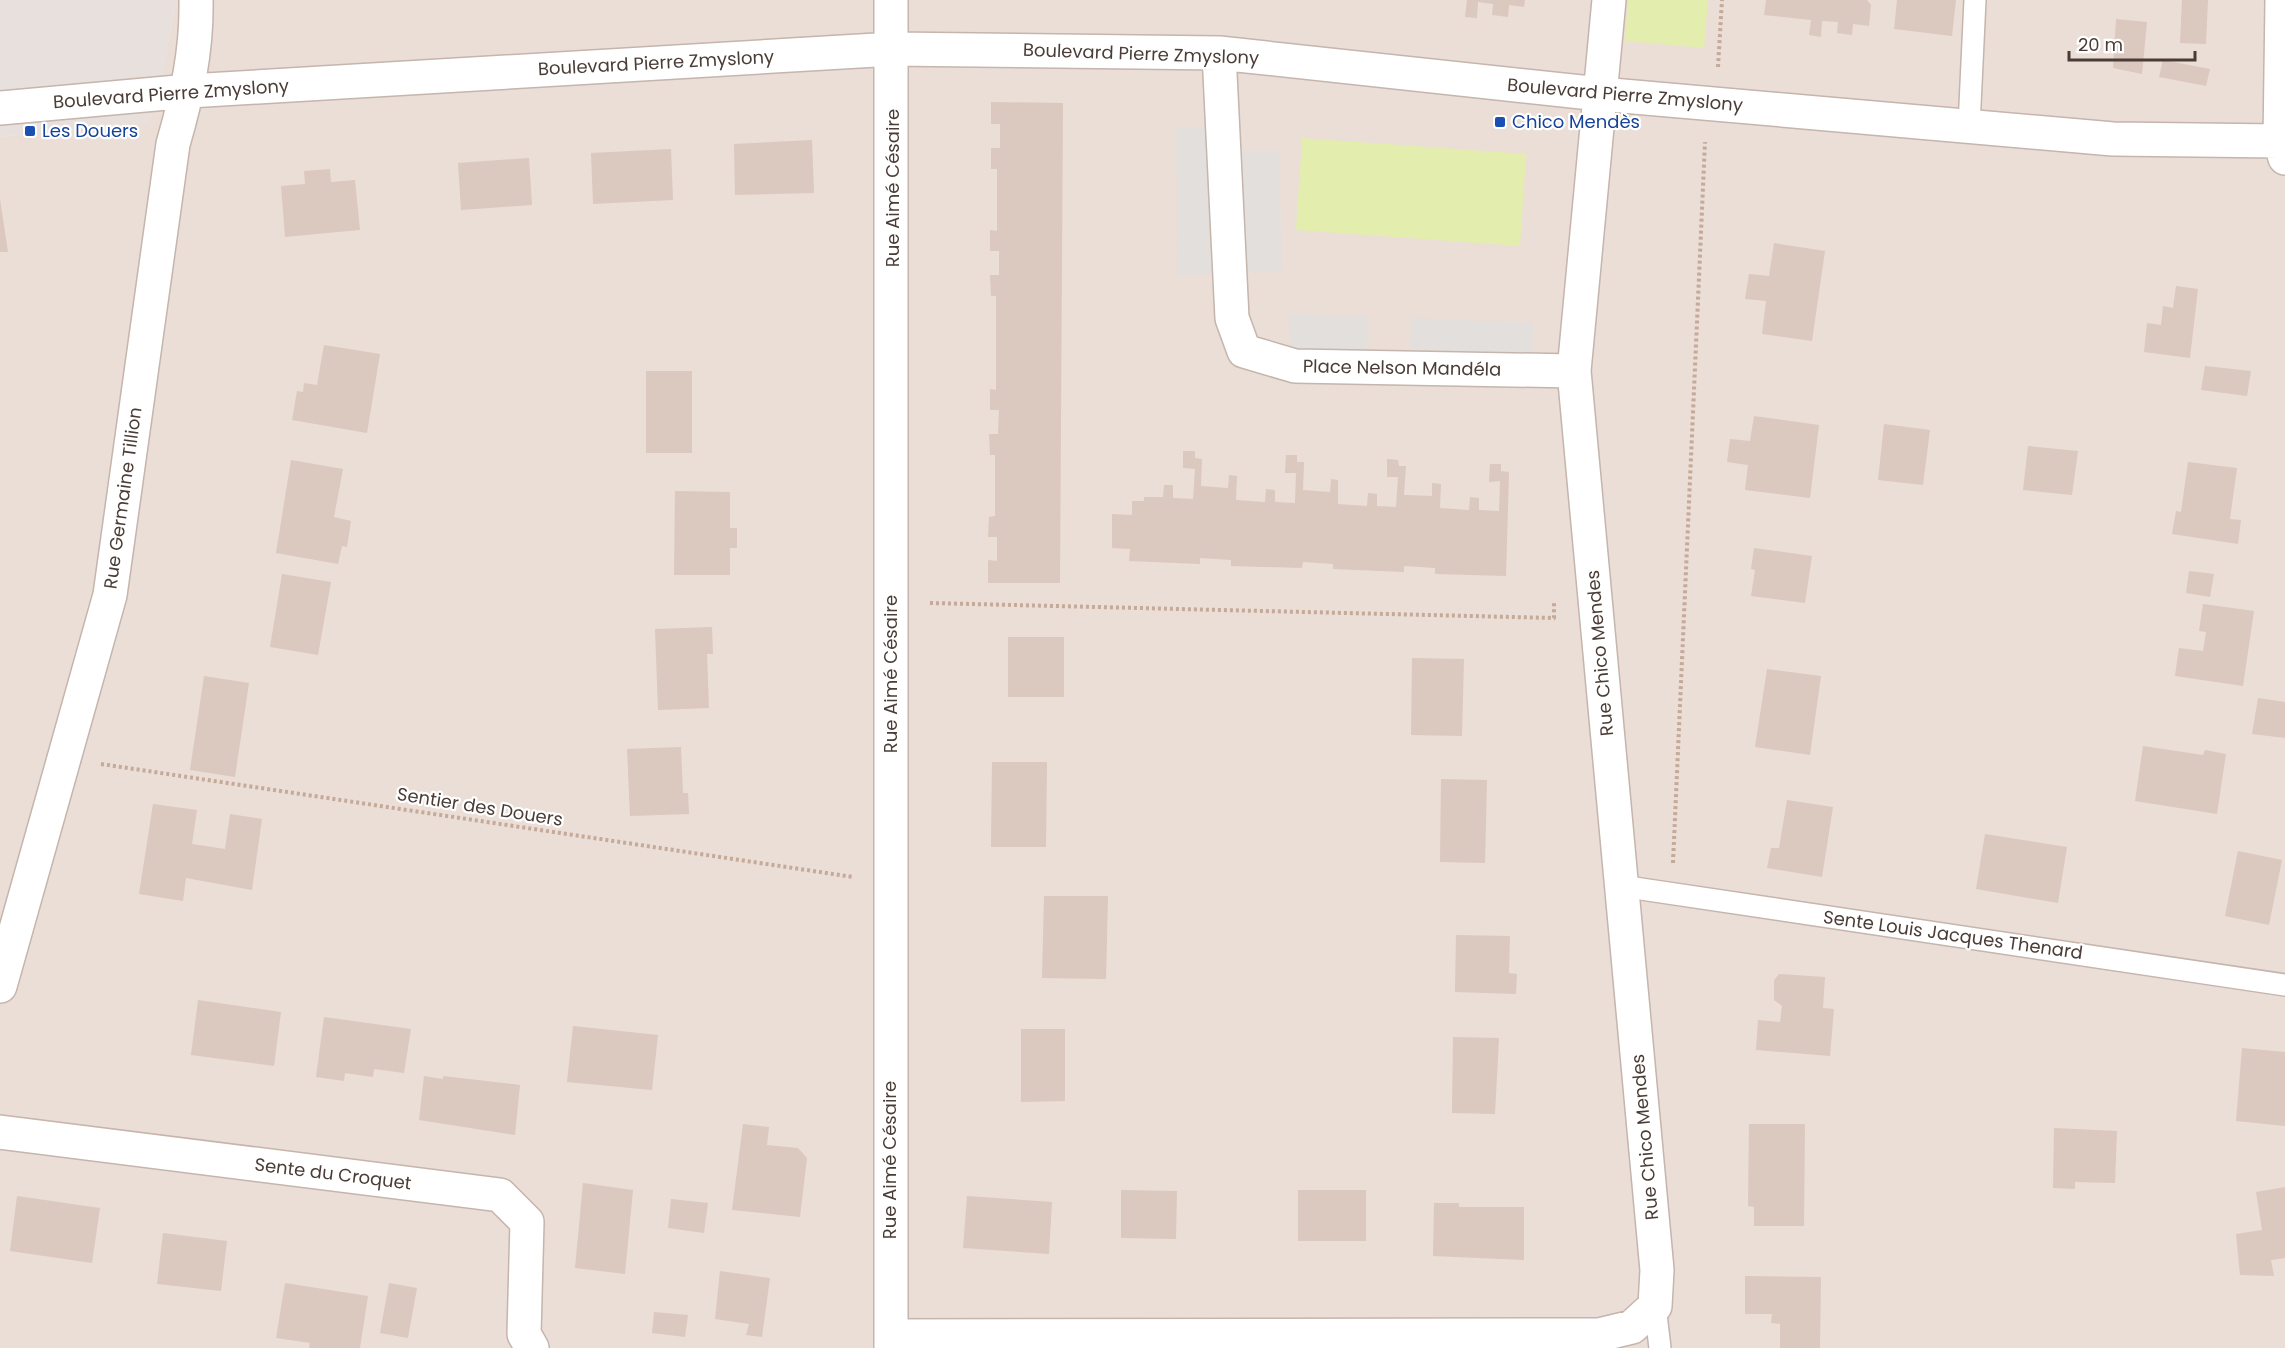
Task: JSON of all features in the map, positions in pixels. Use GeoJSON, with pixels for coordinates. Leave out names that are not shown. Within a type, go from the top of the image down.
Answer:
{"type":"FeatureCollection","features":[{"type":"Feature","properties":{"kind":"street","name":"Rue Germaine Tillion"},"geometry":{"type":"LineString","coordinates":[[0,986],[110,595],[173,144],[189,91],[196,27],[196,0]]}},
{"type":"Feature","properties":{"kind":"street","name":"Rue Aimé Césaire"},"geometry":{"type":"LineString","coordinates":[[891,0],[893,49],[892,1342]]}},
{"type":"Feature","properties":{"kind":"street","name":"Rue Chico Mendes"},"geometry":{"type":"LineString","coordinates":[[1609,0],[1574,371],[1657,1270],[1655,1306]]}},
{"type":"Feature","properties":{"kind":"street"},"geometry":{"type":"LineString","coordinates":[[2282,0],[2283,149]]}},
{"type":"Feature","properties":{"kind":"street","name":"Boulevard Pierre Zmyslony"},"geometry":{"type":"LineString","coordinates":[[0,108],[189,91],[893,49],[1219,53],[1600,94],[2113,139],[2283,149]]}},
{"type":"Feature","properties":{"kind":"street","name":"Place Nelson Mandéla"},"geometry":{"type":"LineString","coordinates":[[1219,53],[1232,318],[1244,351],[1295,366],[1574,371]]}},
{"type":"Feature","properties":{"kind":"street","name":"Sente du Croquet"},"geometry":{"type":"LineString","coordinates":[[0,1132],[46,1140],[500,1195],[527,1222],[524,1334],[532,1348]]}},
{"type":"Feature","properties":{"kind":"street"},"geometry":{"type":"LineString","coordinates":[[892,1342],[1599,1335],[1632,1327],[1655,1306]]}},
{"type":"Feature","properties":{"kind":"lane"},"geometry":{"type":"LineString","coordinates":[[1970,126],[1974,0]]}},
{"type":"Feature","properties":{"kind":"lane","name":"Sente Louis Jacques Thenard"},"geometry":{"type":"LineString","coordinates":[[1621,886],[2285,985]]}},
{"type":"Feature","properties":{"kind":"lane","name":"Rue Chico Mendes"},"geometry":{"type":"LineString","coordinates":[[1655,1306],[1660,1348]]}},
{"type":"Feature","properties":{"kind":"path"},"geometry":{"type":"LineString","coordinates":[[1672,893],[1703,148],[1716,104],[1722,0]]}},
{"type":"Feature","properties":{"kind":"path"},"geometry":{"type":"LineString","coordinates":[[892,596],[915,596],[929,603],[1554,618],[1553,595]]}},
{"type":"Feature","properties":{"kind":"path","name":"Sentier des Douers"},"geometry":{"type":"LineString","coordinates":[[64,758],[891,883]]}},
{"type":"Feature","properties":{"kind":"shaded area"},"geometry":{"type":"Polygon","coordinates":[[[0,0],[176,0],[164,65],[149,121],[0,137],[0,0]]]}},
{"type":"Feature","properties":{"kind":"shaded area"},"geometry":{"type":"Polygon","coordinates":[[[176,0],[2285,0],[2285,1348],[0,1348],[0,137],[149,121],[164,65],[176,0]]]}},
{"type":"Feature","properties":{"kind":"shaded area"},"geometry":{"type":"Polygon","coordinates":[[[1223,126],[1224,152],[1279,151],[1282,270],[1178,276],[1176,129],[1223,126]]]}},
{"type":"Feature","properties":{"kind":"shaded area"},"geometry":{"type":"Polygon","coordinates":[[[1287,314],[1368,316],[1367,368],[1295,366],[1287,314]]]}},
{"type":"Feature","properties":{"kind":"shaded area"},"geometry":{"type":"Polygon","coordinates":[[[1412,318],[1533,323],[1532,354],[1410,349],[1412,318]]]}},
{"type":"Feature","properties":{"kind":"green space"},"geometry":{"type":"Polygon","coordinates":[[[1628,0],[1708,0],[1704,48],[1625,41],[1628,0]]]}},
{"type":"Feature","properties":{"kind":"green space"},"geometry":{"type":"Polygon","coordinates":[[[1302,138],[1526,154],[1520,246],[1296,230],[1302,138]]]}},
{"type":"Feature","properties":{"kind":"building"},"geometry":{"type":"Polygon","coordinates":[[[1467,0],[1525,0],[1524,7],[1509,5],[1508,17],[1492,15],[1493,4],[1478,2],[1477,18],[1465,17],[1467,0]]]}},
{"type":"Feature","properties":{"kind":"building"},"geometry":{"type":"Polygon","coordinates":[[[1766,0],[1867,0],[1871,5],[1869,26],[1853,24],[1852,35],[1837,33],[1838,22],[1822,21],[1821,37],[1809,35],[1811,20],[1764,15],[1766,0]]]}},
{"type":"Feature","properties":{"kind":"building"},"geometry":{"type":"Polygon","coordinates":[[[1897,0],[1956,0],[1952,36],[1894,29],[1897,0]]]}},
{"type":"Feature","properties":{"kind":"building"},"geometry":{"type":"Polygon","coordinates":[[[2182,0],[2208,0],[2206,44],[2180,43],[2182,0]]]}},
{"type":"Feature","properties":{"kind":"building"},"geometry":{"type":"Polygon","coordinates":[[[2116,19],[2147,22],[2142,74],[2113,68],[2116,19]]]}},
{"type":"Feature","properties":{"kind":"building"},"geometry":{"type":"Polygon","coordinates":[[[2163,60],[2210,69],[2206,86],[2159,77],[2163,60]]]}},
{"type":"Feature","properties":{"kind":"building"},"geometry":{"type":"Polygon","coordinates":[[[991,102],[1063,103],[1060,583],[988,583],[988,560],[997,561],[997,537],[988,537],[989,517],[995,516],[995,455],[990,455],[989,434],[998,434],[999,410],[990,410],[990,389],[996,390],[996,296],[991,296],[990,275],[999,275],[999,251],[990,251],[990,230],[997,231],[997,169],[991,169],[991,148],[1000,148],[1000,124],[991,124],[991,102]]]}},
{"type":"Feature","properties":{"kind":"building"},"geometry":{"type":"Polygon","coordinates":[[[812,140],[814,193],[735,195],[734,144],[812,140]]]}},
{"type":"Feature","properties":{"kind":"building"},"geometry":{"type":"Polygon","coordinates":[[[671,149],[673,200],[593,204],[591,153],[671,149]]]}},
{"type":"Feature","properties":{"kind":"building"},"geometry":{"type":"Polygon","coordinates":[[[529,158],[532,205],[461,210],[458,163],[529,158]]]}},
{"type":"Feature","properties":{"kind":"building"},"geometry":{"type":"Polygon","coordinates":[[[330,169],[331,182],[355,180],[360,230],[285,237],[281,186],[305,184],[304,171],[330,169]]]}},
{"type":"Feature","properties":{"kind":"building"},"geometry":{"type":"Polygon","coordinates":[[[0,199],[8,252],[0,252],[0,199]]]}},
{"type":"Feature","properties":{"kind":"building"},"geometry":{"type":"Polygon","coordinates":[[[1774,243],[1825,251],[1812,341],[1762,334],[1766,301],[1745,299],[1749,274],[1769,276],[1774,243]]]}},
{"type":"Feature","properties":{"kind":"building"},"geometry":{"type":"Polygon","coordinates":[[[2176,286],[2198,289],[2190,358],[2144,352],[2147,323],[2161,325],[2163,306],[2173,308],[2176,286]]]}},
{"type":"Feature","properties":{"kind":"building"},"geometry":{"type":"Polygon","coordinates":[[[324,345],[380,354],[367,433],[292,420],[297,391],[303,392],[304,383],[317,385],[324,345]]]}},
{"type":"Feature","properties":{"kind":"building"},"geometry":{"type":"Polygon","coordinates":[[[2205,366],[2251,371],[2247,396],[2201,390],[2205,366]]]}},
{"type":"Feature","properties":{"kind":"building"},"geometry":{"type":"Polygon","coordinates":[[[646,371],[692,371],[692,453],[646,453],[646,371]]]}},
{"type":"Feature","properties":{"kind":"building"},"geometry":{"type":"Polygon","coordinates":[[[1754,416],[1819,425],[1810,498],[1745,490],[1748,465],[1727,462],[1730,439],[1750,441],[1754,416]]]}},
{"type":"Feature","properties":{"kind":"building"},"geometry":{"type":"Polygon","coordinates":[[[1884,424],[1930,430],[1923,485],[1878,480],[1884,424]]]}},
{"type":"Feature","properties":{"kind":"building"},"geometry":{"type":"Polygon","coordinates":[[[2028,446],[2078,451],[2072,495],[2023,490],[2028,446]]]}},
{"type":"Feature","properties":{"kind":"building"},"geometry":{"type":"Polygon","coordinates":[[[1183,451],[1195,451],[1195,458],[1202,459],[1201,486],[1228,488],[1229,475],[1237,476],[1236,500],[1265,502],[1266,489],[1275,490],[1275,502],[1295,503],[1296,473],[1285,473],[1286,455],[1297,455],[1297,462],[1304,462],[1303,490],[1330,492],[1331,479],[1338,480],[1338,504],[1367,506],[1368,493],[1377,494],[1377,506],[1396,507],[1398,477],[1387,477],[1387,459],[1398,460],[1399,466],[1406,466],[1404,495],[1432,496],[1432,483],[1441,484],[1440,508],[1469,510],[1470,497],[1479,498],[1479,510],[1499,511],[1500,481],[1489,482],[1490,464],[1501,464],[1501,471],[1509,472],[1506,576],[1435,574],[1435,568],[1404,566],[1404,572],[1333,569],[1333,564],[1303,562],[1302,568],[1231,566],[1231,560],[1200,558],[1200,564],[1129,561],[1130,549],[1112,548],[1112,514],[1132,515],[1132,501],[1144,501],[1144,497],[1163,497],[1164,485],[1173,485],[1173,498],[1193,499],[1195,469],[1183,468],[1183,451]]]}},
{"type":"Feature","properties":{"kind":"building"},"geometry":{"type":"Polygon","coordinates":[[[291,460],[343,469],[334,517],[351,521],[347,547],[342,546],[338,564],[276,553],[291,460]]]}},
{"type":"Feature","properties":{"kind":"building"},"geometry":{"type":"Polygon","coordinates":[[[2188,462],[2237,468],[2230,519],[2241,520],[2238,544],[2172,534],[2176,511],[2181,512],[2188,462]]]}},
{"type":"Feature","properties":{"kind":"building"},"geometry":{"type":"Polygon","coordinates":[[[675,491],[730,492],[730,528],[737,528],[737,548],[730,548],[730,575],[674,575],[675,491]]]}},
{"type":"Feature","properties":{"kind":"building"},"geometry":{"type":"Polygon","coordinates":[[[1754,548],[1812,556],[1805,603],[1751,596],[1755,570],[1751,569],[1754,548]]]}},
{"type":"Feature","properties":{"kind":"building"},"geometry":{"type":"Polygon","coordinates":[[[2189,571],[2214,574],[2210,597],[2186,593],[2189,571]]]}},
{"type":"Feature","properties":{"kind":"building"},"geometry":{"type":"Polygon","coordinates":[[[282,574],[331,582],[318,655],[270,647],[282,574]]]}},
{"type":"Feature","properties":{"kind":"building"},"geometry":{"type":"Polygon","coordinates":[[[2203,604],[2254,611],[2243,686],[2175,676],[2179,648],[2203,651],[2206,632],[2199,631],[2203,604]]]}},
{"type":"Feature","properties":{"kind":"building"},"geometry":{"type":"Polygon","coordinates":[[[712,627],[713,654],[707,654],[709,708],[658,710],[655,629],[712,627]]]}},
{"type":"Feature","properties":{"kind":"building"},"geometry":{"type":"Polygon","coordinates":[[[1008,637],[1064,637],[1064,697],[1008,697],[1008,637]]]}},
{"type":"Feature","properties":{"kind":"building"},"geometry":{"type":"Polygon","coordinates":[[[1412,658],[1464,659],[1462,736],[1411,735],[1412,658]]]}},
{"type":"Feature","properties":{"kind":"building"},"geometry":{"type":"Polygon","coordinates":[[[1767,669],[1821,676],[1810,755],[1755,747],[1767,669]]]}},
{"type":"Feature","properties":{"kind":"building"},"geometry":{"type":"Polygon","coordinates":[[[204,676],[249,683],[235,777],[190,770],[204,676]]]}},
{"type":"Feature","properties":{"kind":"building"},"geometry":{"type":"Polygon","coordinates":[[[2258,698],[2285,702],[2285,738],[2252,734],[2258,698]]]}},
{"type":"Feature","properties":{"kind":"building"},"geometry":{"type":"Polygon","coordinates":[[[2143,746],[2203,755],[2205,750],[2226,754],[2217,814],[2135,801],[2143,746]]]}},
{"type":"Feature","properties":{"kind":"building"},"geometry":{"type":"Polygon","coordinates":[[[681,747],[683,793],[688,793],[689,814],[630,816],[627,749],[681,747]]]}},
{"type":"Feature","properties":{"kind":"building"},"geometry":{"type":"Polygon","coordinates":[[[992,762],[1047,762],[1046,847],[991,847],[992,762]]]}},
{"type":"Feature","properties":{"kind":"building"},"geometry":{"type":"Polygon","coordinates":[[[1441,779],[1487,780],[1485,863],[1440,862],[1441,779]]]}},
{"type":"Feature","properties":{"kind":"building"},"geometry":{"type":"Polygon","coordinates":[[[1787,800],[1833,807],[1822,877],[1767,868],[1771,848],[1779,848],[1787,800]]]}},
{"type":"Feature","properties":{"kind":"building"},"geometry":{"type":"Polygon","coordinates":[[[153,804],[197,810],[192,844],[225,849],[230,814],[262,819],[252,890],[186,878],[183,901],[139,894],[153,804]]]}},
{"type":"Feature","properties":{"kind":"building"},"geometry":{"type":"Polygon","coordinates":[[[1985,834],[2067,847],[2058,903],[1976,889],[1985,834]]]}},
{"type":"Feature","properties":{"kind":"building"},"geometry":{"type":"Polygon","coordinates":[[[2238,851],[2282,860],[2269,925],[2225,916],[2238,851]]]}},
{"type":"Feature","properties":{"kind":"building"},"geometry":{"type":"Polygon","coordinates":[[[1044,896],[1108,896],[1106,979],[1042,978],[1044,896]]]}},
{"type":"Feature","properties":{"kind":"building"},"geometry":{"type":"Polygon","coordinates":[[[1456,935],[1510,936],[1509,973],[1517,974],[1516,994],[1455,992],[1456,935]]]}},
{"type":"Feature","properties":{"kind":"building"},"geometry":{"type":"Polygon","coordinates":[[[1779,974],[1825,977],[1823,1008],[1834,1009],[1830,1056],[1756,1050],[1758,1020],[1780,1022],[1782,1006],[1774,1000],[1774,980],[1779,974]]]}},
{"type":"Feature","properties":{"kind":"building"},"geometry":{"type":"Polygon","coordinates":[[[198,1000],[281,1012],[274,1066],[191,1055],[198,1000]]]}},
{"type":"Feature","properties":{"kind":"building"},"geometry":{"type":"Polygon","coordinates":[[[324,1017],[411,1029],[404,1073],[374,1069],[373,1077],[345,1073],[344,1081],[316,1077],[324,1017]]]}},
{"type":"Feature","properties":{"kind":"building"},"geometry":{"type":"Polygon","coordinates":[[[573,1026],[658,1035],[652,1090],[567,1082],[573,1026]]]}},
{"type":"Feature","properties":{"kind":"building"},"geometry":{"type":"Polygon","coordinates":[[[1021,1029],[1065,1029],[1065,1101],[1021,1102],[1021,1029]]]}},
{"type":"Feature","properties":{"kind":"building"},"geometry":{"type":"Polygon","coordinates":[[[1453,1037],[1499,1038],[1495,1114],[1452,1113],[1453,1037]]]}},
{"type":"Feature","properties":{"kind":"building"},"geometry":{"type":"Polygon","coordinates":[[[2242,1048],[2285,1052],[2285,1126],[2236,1121],[2242,1048]]]}},
{"type":"Feature","properties":{"kind":"building"},"geometry":{"type":"Polygon","coordinates":[[[424,1076],[520,1085],[515,1135],[419,1120],[424,1076]]]}},
{"type":"Feature","properties":{"kind":"building"},"geometry":{"type":"Polygon","coordinates":[[[743,1124],[769,1127],[767,1145],[798,1148],[807,1158],[800,1217],[732,1210],[743,1124]]]}},
{"type":"Feature","properties":{"kind":"building"},"geometry":{"type":"Polygon","coordinates":[[[1749,1124],[1805,1124],[1804,1226],[1754,1226],[1754,1207],[1748,1206],[1749,1124]]]}},
{"type":"Feature","properties":{"kind":"building"},"geometry":{"type":"Polygon","coordinates":[[[2054,1128],[2117,1131],[2115,1183],[2075,1182],[2075,1189],[2053,1188],[2054,1128]]]}},
{"type":"Feature","properties":{"kind":"building"},"geometry":{"type":"Polygon","coordinates":[[[583,1183],[633,1190],[625,1274],[575,1268],[583,1183]]]}},
{"type":"Feature","properties":{"kind":"building"},"geometry":{"type":"Polygon","coordinates":[[[2285,1187],[2285,1258],[2271,1260],[2274,1276],[2240,1275],[2236,1234],[2262,1230],[2256,1192],[2285,1187]]]}},
{"type":"Feature","properties":{"kind":"building"},"geometry":{"type":"Polygon","coordinates":[[[1121,1190],[1177,1191],[1176,1239],[1121,1238],[1121,1190]]]}},
{"type":"Feature","properties":{"kind":"building"},"geometry":{"type":"Polygon","coordinates":[[[1298,1190],[1366,1190],[1366,1241],[1298,1241],[1298,1190]]]}},
{"type":"Feature","properties":{"kind":"building"},"geometry":{"type":"Polygon","coordinates":[[[17,1196],[100,1208],[92,1263],[10,1251],[17,1196]]]}},
{"type":"Feature","properties":{"kind":"building"},"geometry":{"type":"Polygon","coordinates":[[[967,1196],[1052,1202],[1049,1254],[963,1248],[967,1196]]]}},
{"type":"Feature","properties":{"kind":"building"},"geometry":{"type":"Polygon","coordinates":[[[671,1199],[708,1203],[704,1233],[668,1228],[671,1199]]]}},
{"type":"Feature","properties":{"kind":"building"},"geometry":{"type":"Polygon","coordinates":[[[1434,1203],[1459,1203],[1459,1207],[1524,1207],[1524,1260],[1433,1256],[1434,1203]]]}},
{"type":"Feature","properties":{"kind":"building"},"geometry":{"type":"Polygon","coordinates":[[[163,1233],[227,1241],[221,1291],[157,1284],[163,1233]]]}},
{"type":"Feature","properties":{"kind":"building"},"geometry":{"type":"Polygon","coordinates":[[[720,1271],[770,1278],[762,1337],[746,1335],[749,1324],[715,1319],[720,1271]]]}},
{"type":"Feature","properties":{"kind":"building"},"geometry":{"type":"Polygon","coordinates":[[[1745,1276],[1821,1277],[1820,1348],[1780,1348],[1780,1324],[1771,1323],[1772,1314],[1745,1314],[1745,1276]]]}},
{"type":"Feature","properties":{"kind":"building"},"geometry":{"type":"Polygon","coordinates":[[[285,1283],[368,1296],[360,1348],[309,1348],[310,1343],[276,1338],[285,1283]]]}},
{"type":"Feature","properties":{"kind":"building"},"geometry":{"type":"Polygon","coordinates":[[[389,1283],[417,1288],[408,1338],[380,1333],[389,1283]]]}},
{"type":"Feature","properties":{"kind":"building"},"geometry":{"type":"Polygon","coordinates":[[[654,1312],[688,1315],[685,1337],[652,1333],[654,1312]]]}},
{"type":"Feature","properties":{"kind":"place","name":"Chico Mendès"},"geometry":{"type":"Point","coordinates":[1500,122]}},
{"type":"Feature","properties":{"kind":"place","name":"Les Douers"},"geometry":{"type":"Point","coordinates":[30,131]}}]}
